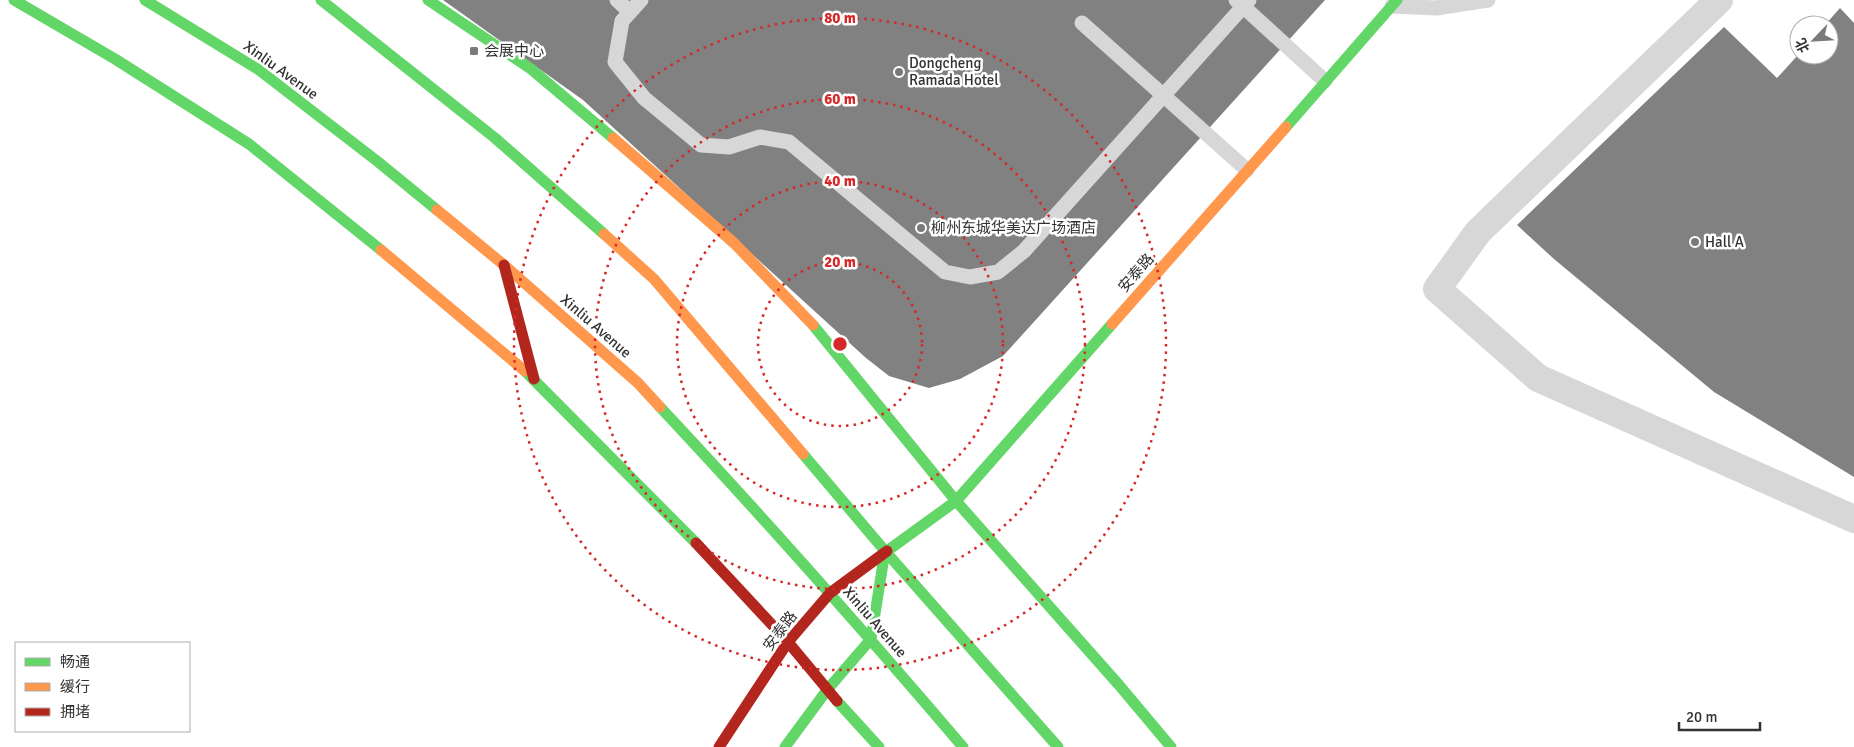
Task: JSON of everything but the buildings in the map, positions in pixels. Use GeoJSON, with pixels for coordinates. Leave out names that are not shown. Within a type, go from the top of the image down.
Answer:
{"type":"FeatureCollection","features":[{"type":"Feature","properties":{"kind":"main road"},"geometry":{"type":"LineString","coordinates":[[14,0],[115,59],[249,144],[369,240],[534,379],[685,531],[788,642],[827,690],[879,747]]}},
{"type":"Feature","properties":{"kind":"main road","name":"Xinliu Avenue"},"geometry":{"type":"LineString","coordinates":[[144,0],[259,70],[377,161],[504,265],[638,383],[761,515],[871,639],[963,747]]}},
{"type":"Feature","properties":{"kind":"main road"},"geometry":{"type":"LineString","coordinates":[[321,0],[495,138],[654,279],[885,551],[1058,747]]}},
{"type":"Feature","properties":{"kind":"main road"},"geometry":{"type":"LineString","coordinates":[[428,0],[531,69],[734,243],[819,331],[956,501],[1119,685],[1171,747]]}},
{"type":"Feature","properties":{"kind":"main road","name":"安泰路"},"geometry":{"type":"LineString","coordinates":[[719,747],[788,642],[830,593],[956,501],[1394,3]]}},
{"type":"Feature","properties":{"kind":"main road"},"geometry":{"type":"LineString","coordinates":[[504,265],[534,379]]}},
{"type":"Feature","properties":{"kind":"main road"},"geometry":{"type":"LineString","coordinates":[[785,747],[827,690],[871,639],[885,551]]}},
{"type":"Feature","properties":{"kind":"street"},"geometry":{"type":"LineString","coordinates":[[1719,0],[1478,232],[1437,289],[1538,378],[1854,519]]}},
{"type":"Feature","properties":{"kind":"lane"},"geometry":{"type":"LineString","coordinates":[[617,0],[630,12]]}},
{"type":"Feature","properties":{"kind":"lane"},"geometry":{"type":"LineString","coordinates":[[640,0],[622,21],[615,62],[644,98],[701,145],[730,147],[760,137],[789,142],[945,272],[970,276],[998,272],[1024,250],[1164,95],[1243,2],[1325,81]]}},
{"type":"Feature","properties":{"kind":"lane"},"geometry":{"type":"LineString","coordinates":[[1394,3],[1436,8],[1488,0]]}},
{"type":"Feature","properties":{"kind":"lane"},"geometry":{"type":"LineString","coordinates":[[1082,23],[1247,170]]}},
{"type":"Feature","properties":{"kind":"traffic: fast"},"geometry":{"type":"LineString","coordinates":[[14,0],[115,59],[249,144],[381,250]]}},
{"type":"Feature","properties":{"kind":"traffic: fast"},"geometry":{"type":"LineString","coordinates":[[145,0],[259,70],[437,210]]}},
{"type":"Feature","properties":{"kind":"traffic: fast"},"geometry":{"type":"LineString","coordinates":[[321,0],[495,138],[604,234]]}},
{"type":"Feature","properties":{"kind":"traffic: fast"},"geometry":{"type":"LineString","coordinates":[[428,0],[531,69],[613,138]]}},
{"type":"Feature","properties":{"kind":"traffic: fast"},"geometry":{"type":"LineString","coordinates":[[1286,127],[1397,0]]}},
{"type":"Feature","properties":{"kind":"traffic: fast"},"geometry":{"type":"LineString","coordinates":[[887,551],[956,501],[1112,324]]}},
{"type":"Feature","properties":{"kind":"traffic: fast"},"geometry":{"type":"LineString","coordinates":[[813,325],[956,501],[1119,685],[1171,747]]}},
{"type":"Feature","properties":{"kind":"traffic: fast"},"geometry":{"type":"LineString","coordinates":[[525,371],[696,543]]}},
{"type":"Feature","properties":{"kind":"traffic: fast"},"geometry":{"type":"LineString","coordinates":[[660,407],[813,575],[963,747]]}},
{"type":"Feature","properties":{"kind":"traffic: fast"},"geometry":{"type":"LineString","coordinates":[[803,454],[885,551],[1058,747]]}},
{"type":"Feature","properties":{"kind":"traffic: fast"},"geometry":{"type":"LineString","coordinates":[[785,747],[827,690],[871,639],[885,551]]}},
{"type":"Feature","properties":{"kind":"traffic: fast"},"geometry":{"type":"LineString","coordinates":[[837,701],[879,747]]}},
{"type":"Feature","properties":{"kind":"traffic: slow"},"geometry":{"type":"LineString","coordinates":[[1112,324],[1286,127]]}},
{"type":"Feature","properties":{"kind":"traffic: slow"},"geometry":{"type":"LineString","coordinates":[[613,138],[734,243],[813,325]]}},
{"type":"Feature","properties":{"kind":"traffic: slow"},"geometry":{"type":"LineString","coordinates":[[437,210],[504,265],[638,383],[660,407]]}},
{"type":"Feature","properties":{"kind":"traffic: slow"},"geometry":{"type":"LineString","coordinates":[[604,234],[654,279],[803,454]]}},
{"type":"Feature","properties":{"kind":"traffic: slow"},"geometry":{"type":"LineString","coordinates":[[381,250],[525,371]]}},
{"type":"Feature","properties":{"kind":"traffic: jam"},"geometry":{"type":"LineString","coordinates":[[504,265],[534,379]]}},
{"type":"Feature","properties":{"kind":"traffic: jam"},"geometry":{"type":"LineString","coordinates":[[696,543],[788,642],[837,701]]}},
{"type":"Feature","properties":{"kind":"traffic: jam"},"geometry":{"type":"LineString","coordinates":[[719,747],[788,642],[830,593],[887,551]]}},
{"type":"Feature","properties":{"kind":"place","name":"会展中心"},"geometry":{"type":"Point","coordinates":[474,51]}},
{"type":"Feature","properties":{"kind":"place","name":"Dongcheng Ramada Hotel"},"geometry":{"type":"Point","coordinates":[899,72]}},
{"type":"Feature","properties":{"kind":"place","name":"柳州东城华美达广场酒店"},"geometry":{"type":"Point","coordinates":[921,228]}},
{"type":"Feature","properties":{"kind":"place","name":"Hall A"},"geometry":{"type":"Point","coordinates":[1695,242]}}]}
